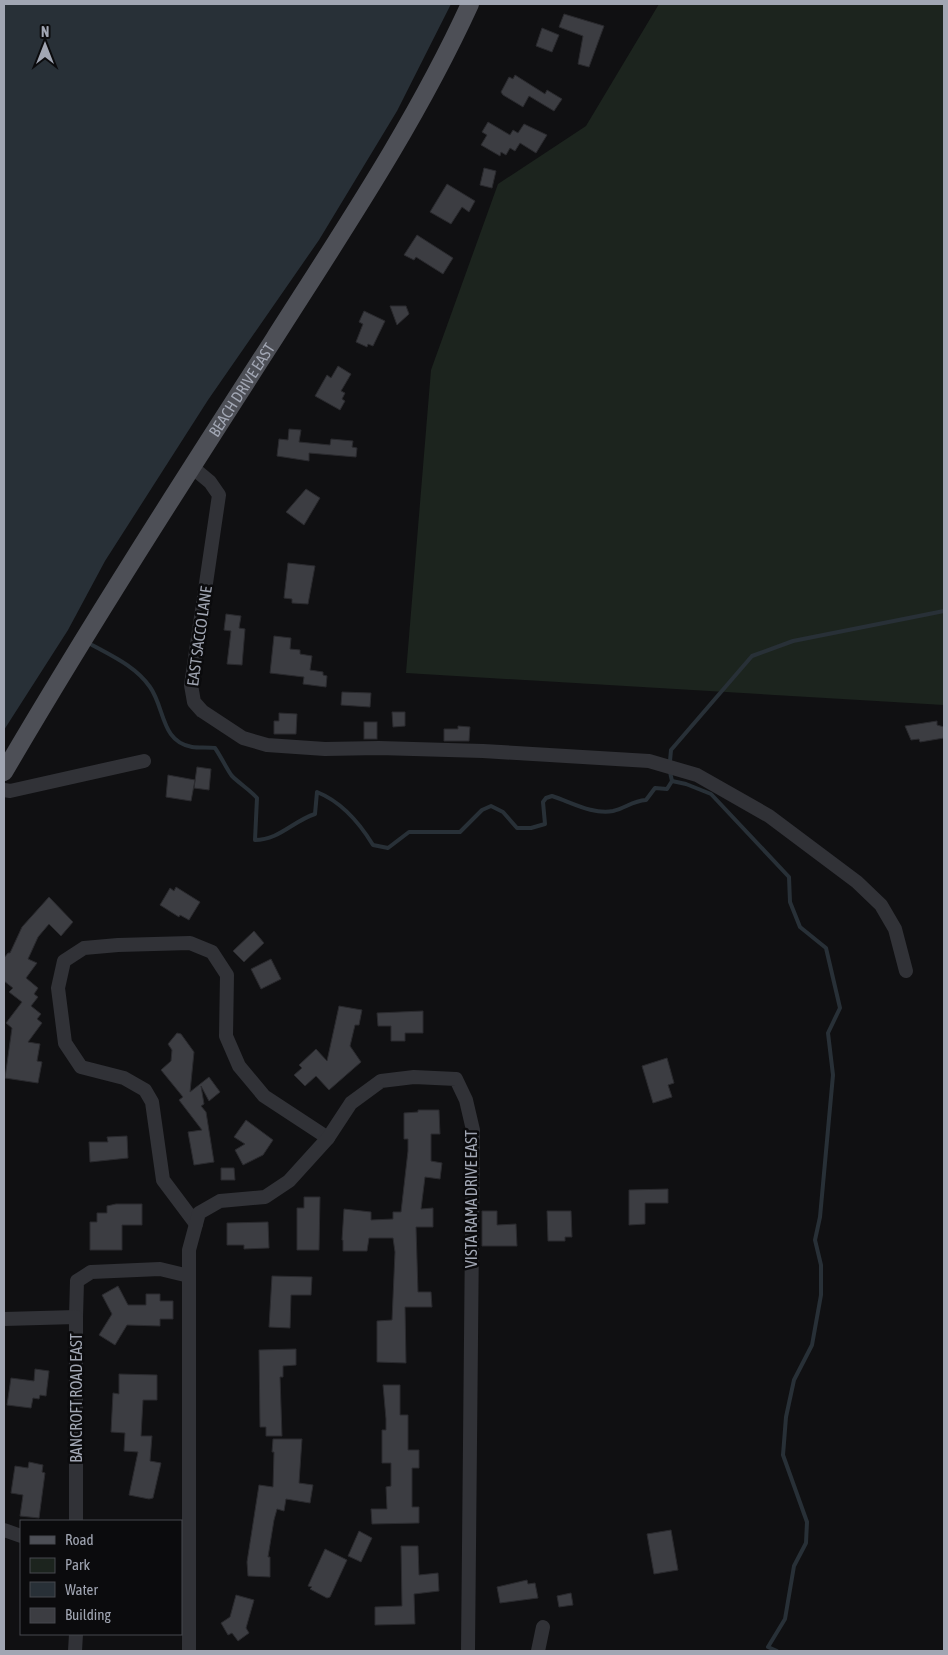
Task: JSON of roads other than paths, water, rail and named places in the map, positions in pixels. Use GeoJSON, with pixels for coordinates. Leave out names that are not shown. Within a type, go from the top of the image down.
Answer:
{"type":"FeatureCollection","features":[{"type":"Feature","properties":{"kind":"main road","name":"BEACH DRIVE EAST"},"geometry":{"type":"LineString","coordinates":[[4,772],[70,660],[373,185],[435,77],[470,4]]}},
{"type":"Feature","properties":{"kind":"street","name":"EAST SACCO LANE"},"geometry":{"type":"LineString","coordinates":[[192,467],[210,482],[219,495],[191,685],[194,702],[202,711],[253,742],[287,748],[483,751],[649,761],[697,775],[769,816],[857,882],[881,905],[895,929],[906,971]]}},
{"type":"Feature","properties":{"kind":"street"},"geometry":{"type":"LineString","coordinates":[[4,790],[10,791],[144,761]]}},
{"type":"Feature","properties":{"kind":"street"},"geometry":{"type":"LineString","coordinates":[[196,1224],[162,1180],[152,1102],[145,1090],[124,1078],[81,1067],[65,1043],[58,988],[64,961],[84,948],[118,945],[190,943],[212,952],[228,975],[226,1036],[239,1066],[264,1096],[328,1138]]}},
{"type":"Feature","properties":{"kind":"street","name":"VISTA RAMA DRIVE EAST"},"geometry":{"type":"LineString","coordinates":[[190,1651],[189,1250],[199,1214],[220,1201],[265,1197],[289,1181],[328,1138],[351,1103],[380,1081],[414,1077],[456,1079],[466,1100],[473,1130],[468,1651]]}},
{"type":"Feature","properties":{"kind":"street"},"geometry":{"type":"LineString","coordinates":[[76,1317],[77,1281],[91,1272],[160,1269],[189,1276]]}},
{"type":"Feature","properties":{"kind":"street","name":"BANCROFT ROAD EAST"},"geometry":{"type":"LineString","coordinates":[[4,1319],[76,1317],[76,1520]]}},
{"type":"Feature","properties":{"kind":"street"},"geometry":{"type":"LineString","coordinates":[[4,1530],[20,1536]]}},
{"type":"Feature","properties":{"kind":"street"},"geometry":{"type":"LineString","coordinates":[[538,1651],[543,1626]]}},
{"type":"Feature","properties":{"kind":"street"},"geometry":{"type":"LineString","coordinates":[[76,1635],[76,1651]]}},
{"type":"Feature","properties":{"kind":"water"},"geometry":{"type":"Polygon","coordinates":[[[4,4],[451,4],[397,111],[319,240],[208,400],[105,561],[68,630],[4,730],[4,4]]]}},
{"type":"Feature","properties":{"kind":"waterway"},"geometry":{"type":"LineString","coordinates":[[670,761],[671,750],[752,656],[793,641],[944,611]]}},
{"type":"Feature","properties":{"kind":"waterway"},"geometry":{"type":"LineString","coordinates":[[92,645],[124,663],[144,680],[155,695],[165,723],[174,738],[182,744],[192,747],[215,748],[232,776],[257,798],[255,840],[279,834],[315,814],[317,792],[342,807],[362,828],[373,845],[388,848],[409,832],[460,832],[482,810],[491,806],[503,812],[517,828],[531,828],[545,824],[543,802],[546,798],[552,796],[590,810],[613,811],[646,800],[655,788],[667,789],[672,781],[670,772]]}},
{"type":"Feature","properties":{"kind":"waterway"},"geometry":{"type":"LineString","coordinates":[[672,781],[686,784],[711,794],[789,877],[790,902],[800,927],[826,948],[840,1008],[828,1033],[833,1075],[820,1217],[815,1240],[821,1265],[821,1295],[812,1345],[794,1380],[786,1417],[783,1455],[807,1522],[806,1543],[794,1566],[785,1619],[768,1647],[777,1651]]}}]}
